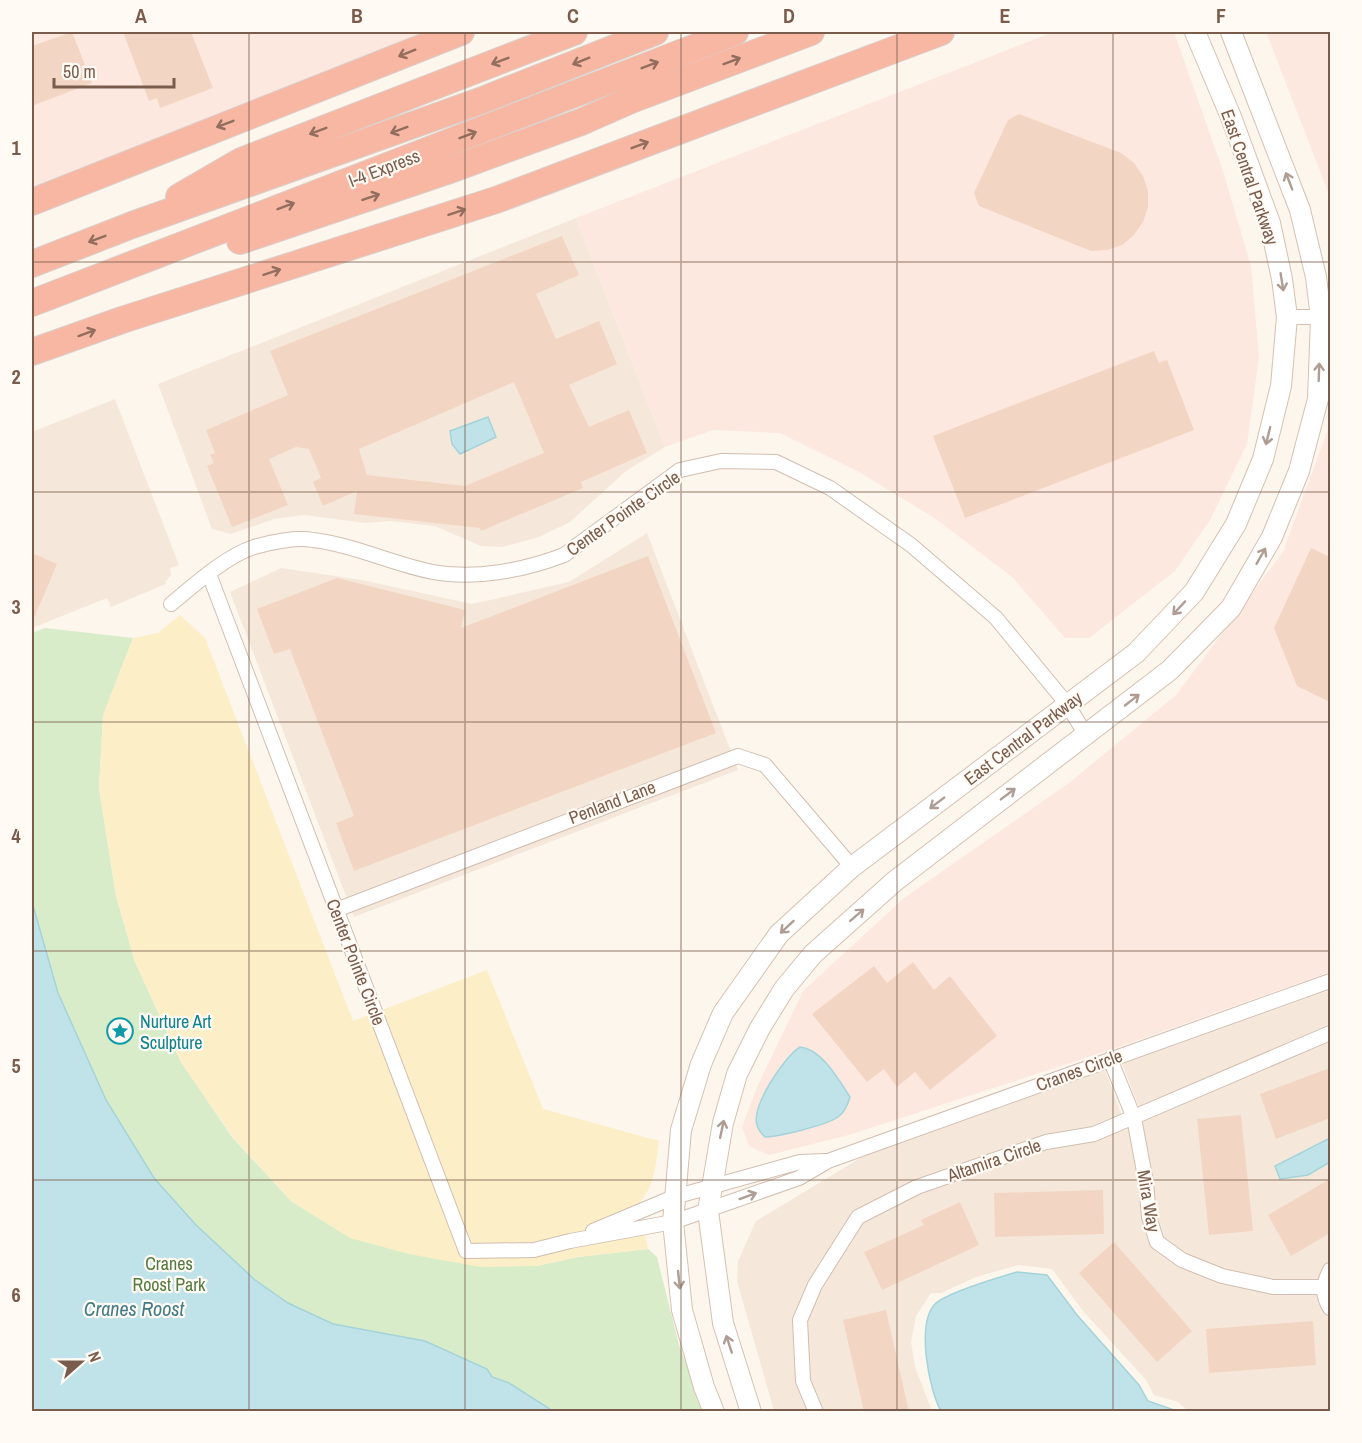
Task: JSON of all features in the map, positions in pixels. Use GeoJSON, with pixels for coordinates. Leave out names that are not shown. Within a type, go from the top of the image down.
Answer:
{"type":"FeatureCollection","features":[{"type":"Feature","properties":{"kind":"highway"},"geometry":{"type":"LineString","coordinates":[[32,202],[461,32]]}},
{"type":"Feature","properties":{"kind":"highway"},"geometry":{"type":"LineString","coordinates":[[132,225],[241,161],[574,32]]}},
{"type":"Feature","properties":{"kind":"highway","name":"I-4 Express"},"geometry":{"type":"LineString","coordinates":[[32,264],[132,225],[480,101],[655,32]]}},
{"type":"Feature","properties":{"kind":"highway","name":"I-4 Express"},"geometry":{"type":"LineString","coordinates":[[32,303],[735,32]]}},
{"type":"Feature","properties":{"kind":"highway"},"geometry":{"type":"LineString","coordinates":[[114,273],[169,265],[447,171],[811,32]]}},
{"type":"Feature","properties":{"kind":"highway"},"geometry":{"type":"LineString","coordinates":[[32,352],[122,320],[496,200],[942,32]]}},
{"type":"Feature","properties":{"kind":"main road","name":"East Central Parkway"},"geometry":{"type":"LineString","coordinates":[[714,1412],[682,1310],[673,1222],[681,1130],[701,1064],[723,1013],[779,934],[852,867],[1136,652],[1194,592],[1236,524],[1263,459],[1281,386],[1287,317],[1282,279],[1270,223],[1231,117],[1195,32]]}},
{"type":"Feature","properties":{"kind":"main road","name":"East Central Parkway"},"geometry":{"type":"LineString","coordinates":[[751,1412],[723,1323],[708,1211],[723,1123],[737,1074],[760,1028],[784,989],[813,954],[895,881],[1170,670],[1231,608],[1272,537],[1299,471],[1318,399],[1326,317],[1300,210],[1231,32]]}},
{"type":"Feature","properties":{"kind":"street"},"geometry":{"type":"LineString","coordinates":[[1287,317],[1326,317]]}},
{"type":"Feature","properties":{"kind":"street","name":"Center Pointe Circle"},"geometry":{"type":"LineString","coordinates":[[171,604],[209,574],[253,548],[312,539],[435,572],[487,574],[548,561],[564,555],[680,470],[721,461],[776,462],[830,488],[910,545],[996,618],[1067,704],[1086,735]]}},
{"type":"Feature","properties":{"kind":"street","name":"Center Pointe Circle"},"geometry":{"type":"LineString","coordinates":[[209,574],[466,1251],[534,1250],[570,1240],[673,1222]]}},
{"type":"Feature","properties":{"kind":"street","name":"Penland Lane"},"geometry":{"type":"LineString","coordinates":[[336,910],[738,756],[765,765],[852,867]]}},
{"type":"Feature","properties":{"kind":"street","name":"Cranes Circle"},"geometry":{"type":"LineString","coordinates":[[673,1222],[799,1178],[828,1161],[1330,981]]}},
{"type":"Feature","properties":{"kind":"street","name":"Altamira Circle"},"geometry":{"type":"LineString","coordinates":[[816,1412],[803,1381],[800,1320],[815,1285],[858,1217],[928,1183],[1046,1142],[1094,1134],[1330,1033]]}},
{"type":"Feature","properties":{"kind":"street","name":"Mira Way"},"geometry":{"type":"LineString","coordinates":[[1110,1059],[1134,1118],[1146,1182],[1149,1217],[1157,1242],[1182,1260],[1222,1276],[1273,1287],[1324,1287]]}},
{"type":"Feature","properties":{"kind":"street","name":"Cranes Circle"},"geometry":{"type":"LineString","coordinates":[[674,1197],[800,1162],[828,1161]]}},
{"type":"Feature","properties":{"kind":"street","name":"Center Pointe Circle"},"geometry":{"type":"LineString","coordinates":[[570,1240],[674,1197]]}},
{"type":"Feature","properties":{"kind":"street"},"geometry":{"type":"LineString","coordinates":[[1330,1270],[1324,1287],[1325,1300],[1330,1308]]}},
{"type":"Feature","properties":{"kind":"shaded area"},"geometry":{"type":"Polygon","coordinates":[[[32,32],[433,32],[32,187],[32,32]]]}},
{"type":"Feature","properties":{"kind":"shaded area"},"geometry":{"type":"Polygon","coordinates":[[[1053,32],[1174,32],[1223,171],[1251,266],[1259,357],[1247,444],[1210,520],[1175,571],[1089,638],[1065,638],[1012,577],[936,519],[859,472],[780,433],[713,430],[665,447],[576,218],[1053,32]]]}},
{"type":"Feature","properties":{"kind":"shaded area"},"geometry":{"type":"Polygon","coordinates":[[[1266,32],[1330,32],[1330,197],[1266,32]]]}},
{"type":"Feature","properties":{"kind":"shaded area"},"geometry":{"type":"Polygon","coordinates":[[[576,218],[665,447],[626,471],[570,522],[539,537],[502,547],[481,546],[435,526],[391,521],[365,523],[304,515],[274,519],[231,534],[212,529],[158,384],[576,218]]]}},
{"type":"Feature","properties":{"kind":"shaded area"},"geometry":{"type":"Polygon","coordinates":[[[115,399],[179,565],[170,568],[171,575],[165,582],[166,584],[111,607],[107,598],[32,628],[32,432],[115,399]]]}},
{"type":"Feature","properties":{"kind":"shaded area"},"geometry":{"type":"Polygon","coordinates":[[[1330,424],[1330,972],[1116,1048],[849,1135],[769,1155],[749,1146],[742,1127],[757,1087],[803,991],[904,898],[1069,783],[1176,695],[1283,552],[1330,424]]]}},
{"type":"Feature","properties":{"kind":"shaded area"},"geometry":{"type":"Polygon","coordinates":[[[647,533],[738,770],[354,917],[230,592],[281,568],[362,580],[472,604],[569,582],[647,533]]]}},
{"type":"Feature","properties":{"kind":"shaded area"},"geometry":{"type":"Polygon","coordinates":[[[1330,990],[1330,1138],[1320,1142],[1308,1175],[1330,1162],[1330,1411],[1188,1411],[1178,1402],[1154,1395],[1146,1380],[1083,1311],[1052,1269],[1018,1265],[976,1277],[941,1293],[931,1293],[916,1316],[911,1342],[915,1367],[932,1411],[774,1411],[737,1281],[738,1261],[756,1221],[862,1157],[1105,1070],[1122,1116],[1140,1110],[1122,1064],[1330,990]]]}},
{"type":"Feature","properties":{"kind":"green space","name":"Cranes Roost Park"},"geometry":{"type":"Polygon","coordinates":[[[45,628],[133,638],[103,716],[99,788],[116,896],[135,962],[181,1062],[232,1137],[292,1202],[536,1266],[578,1257],[648,1249],[657,1257],[679,1345],[704,1411],[32,1411],[32,633],[45,628]]]}},
{"type":"Feature","properties":{"kind":"sand"},"geometry":{"type":"Polygon","coordinates":[[[180,615],[205,638],[353,1021],[487,970],[543,1109],[659,1141],[652,1182],[639,1203],[648,1249],[578,1257],[536,1266],[480,1267],[409,1254],[350,1238],[292,1202],[232,1136],[181,1062],[135,962],[116,896],[99,788],[103,715],[133,638],[158,633],[180,615]]]}},
{"type":"Feature","properties":{"kind":"water"},"geometry":{"type":"Polygon","coordinates":[[[488,417],[496,437],[460,454],[452,444],[450,431],[488,417]]]}},
{"type":"Feature","properties":{"kind":"water","name":"Cranes Roost"},"geometry":{"type":"Polygon","coordinates":[[[32,902],[58,993],[106,1100],[154,1178],[196,1225],[255,1280],[288,1303],[333,1324],[425,1341],[487,1369],[492,1377],[509,1383],[553,1411],[32,1411],[32,902]]]}},
{"type":"Feature","properties":{"kind":"water"},"geometry":{"type":"Polygon","coordinates":[[[800,1047],[816,1053],[829,1066],[850,1097],[848,1103],[838,1117],[824,1124],[765,1137],[757,1125],[759,1106],[778,1071],[800,1047]]]}},
{"type":"Feature","properties":{"kind":"water"},"geometry":{"type":"Polygon","coordinates":[[[1330,1138],[1330,1162],[1308,1175],[1280,1179],[1275,1166],[1330,1138]]]}},
{"type":"Feature","properties":{"kind":"water"},"geometry":{"type":"Polygon","coordinates":[[[1017,1272],[1047,1275],[1077,1315],[1139,1385],[1148,1401],[1177,1411],[941,1411],[932,1388],[926,1357],[926,1326],[929,1313],[935,1304],[950,1295],[1017,1272]]]}},
{"type":"Feature","properties":{"kind":"building"},"geometry":{"type":"Polygon","coordinates":[[[72,32],[92,83],[32,106],[32,46],[72,32]]]}},
{"type":"Feature","properties":{"kind":"building"},"geometry":{"type":"Polygon","coordinates":[[[123,32],[191,32],[213,88],[160,108],[157,98],[149,101],[123,32]]]}},
{"type":"Feature","properties":{"kind":"building"},"geometry":{"type":"Polygon","coordinates":[[[1019,114],[1121,153],[1134,163],[1143,176],[1148,191],[1148,207],[1143,222],[1134,235],[1122,245],[1107,250],[1091,251],[979,206],[974,193],[1008,120],[1019,114]]]}},
{"type":"Feature","properties":{"kind":"building"},"geometry":{"type":"Polygon","coordinates":[[[562,236],[579,275],[536,294],[556,339],[599,321],[617,364],[569,385],[589,427],[629,410],[647,453],[581,482],[583,488],[481,531],[480,528],[354,514],[357,491],[323,506],[313,482],[321,478],[309,449],[296,447],[269,459],[288,505],[232,527],[207,466],[214,463],[210,455],[215,453],[206,430],[288,395],[270,351],[562,236]],[[514,382],[359,449],[367,475],[465,486],[544,453],[514,382]]]}},
{"type":"Feature","properties":{"kind":"building"},"geometry":{"type":"Polygon","coordinates":[[[1154,351],[1159,363],[1167,360],[1194,430],[965,518],[933,436],[1154,351]]]}},
{"type":"Feature","properties":{"kind":"building"},"geometry":{"type":"Polygon","coordinates":[[[1311,548],[1330,557],[1330,702],[1297,686],[1274,628],[1311,548]]]}},
{"type":"Feature","properties":{"kind":"building"},"geometry":{"type":"Polygon","coordinates":[[[32,553],[57,564],[32,623],[32,553]]]}},
{"type":"Feature","properties":{"kind":"building"},"geometry":{"type":"Polygon","coordinates":[[[648,556],[716,733],[354,871],[336,823],[354,816],[290,649],[274,654],[257,609],[337,578],[465,610],[461,628],[648,556]]]}},
{"type":"Feature","properties":{"kind":"building"},"geometry":{"type":"Polygon","coordinates":[[[913,962],[934,990],[950,976],[997,1036],[930,1090],[915,1072],[897,1087],[884,1069],[867,1082],[812,1014],[874,966],[887,983],[913,962]]]}},
{"type":"Feature","properties":{"kind":"building"},"geometry":{"type":"Polygon","coordinates":[[[1330,1068],[1330,1118],[1276,1139],[1260,1094],[1330,1068]]]}},
{"type":"Feature","properties":{"kind":"building"},"geometry":{"type":"Polygon","coordinates":[[[1241,1115],[1253,1231],[1209,1235],[1197,1119],[1241,1115]]]}},
{"type":"Feature","properties":{"kind":"building"},"geometry":{"type":"Polygon","coordinates":[[[1330,1179],[1330,1233],[1291,1256],[1268,1215],[1330,1179]]]}},
{"type":"Feature","properties":{"kind":"building"},"geometry":{"type":"Polygon","coordinates":[[[1103,1190],[1104,1234],[995,1237],[994,1193],[1103,1190]]]}},
{"type":"Feature","properties":{"kind":"building"},"geometry":{"type":"Polygon","coordinates":[[[960,1202],[979,1245],[882,1290],[864,1252],[924,1225],[921,1220],[960,1202]]]}},
{"type":"Feature","properties":{"kind":"building"},"geometry":{"type":"Polygon","coordinates":[[[1114,1242],[1192,1331],[1157,1362],[1079,1273],[1114,1242]]]}},
{"type":"Feature","properties":{"kind":"building"},"geometry":{"type":"Polygon","coordinates":[[[886,1310],[909,1412],[864,1412],[843,1320],[886,1310]]]}},
{"type":"Feature","properties":{"kind":"building"},"geometry":{"type":"Polygon","coordinates":[[[1313,1321],[1316,1365],[1209,1373],[1206,1329],[1313,1321]]]}},
{"type":"Feature","properties":{"kind":"place","name":"Nurture Art Sculpture"},"geometry":{"type":"Point","coordinates":[120,1031]}}]}
